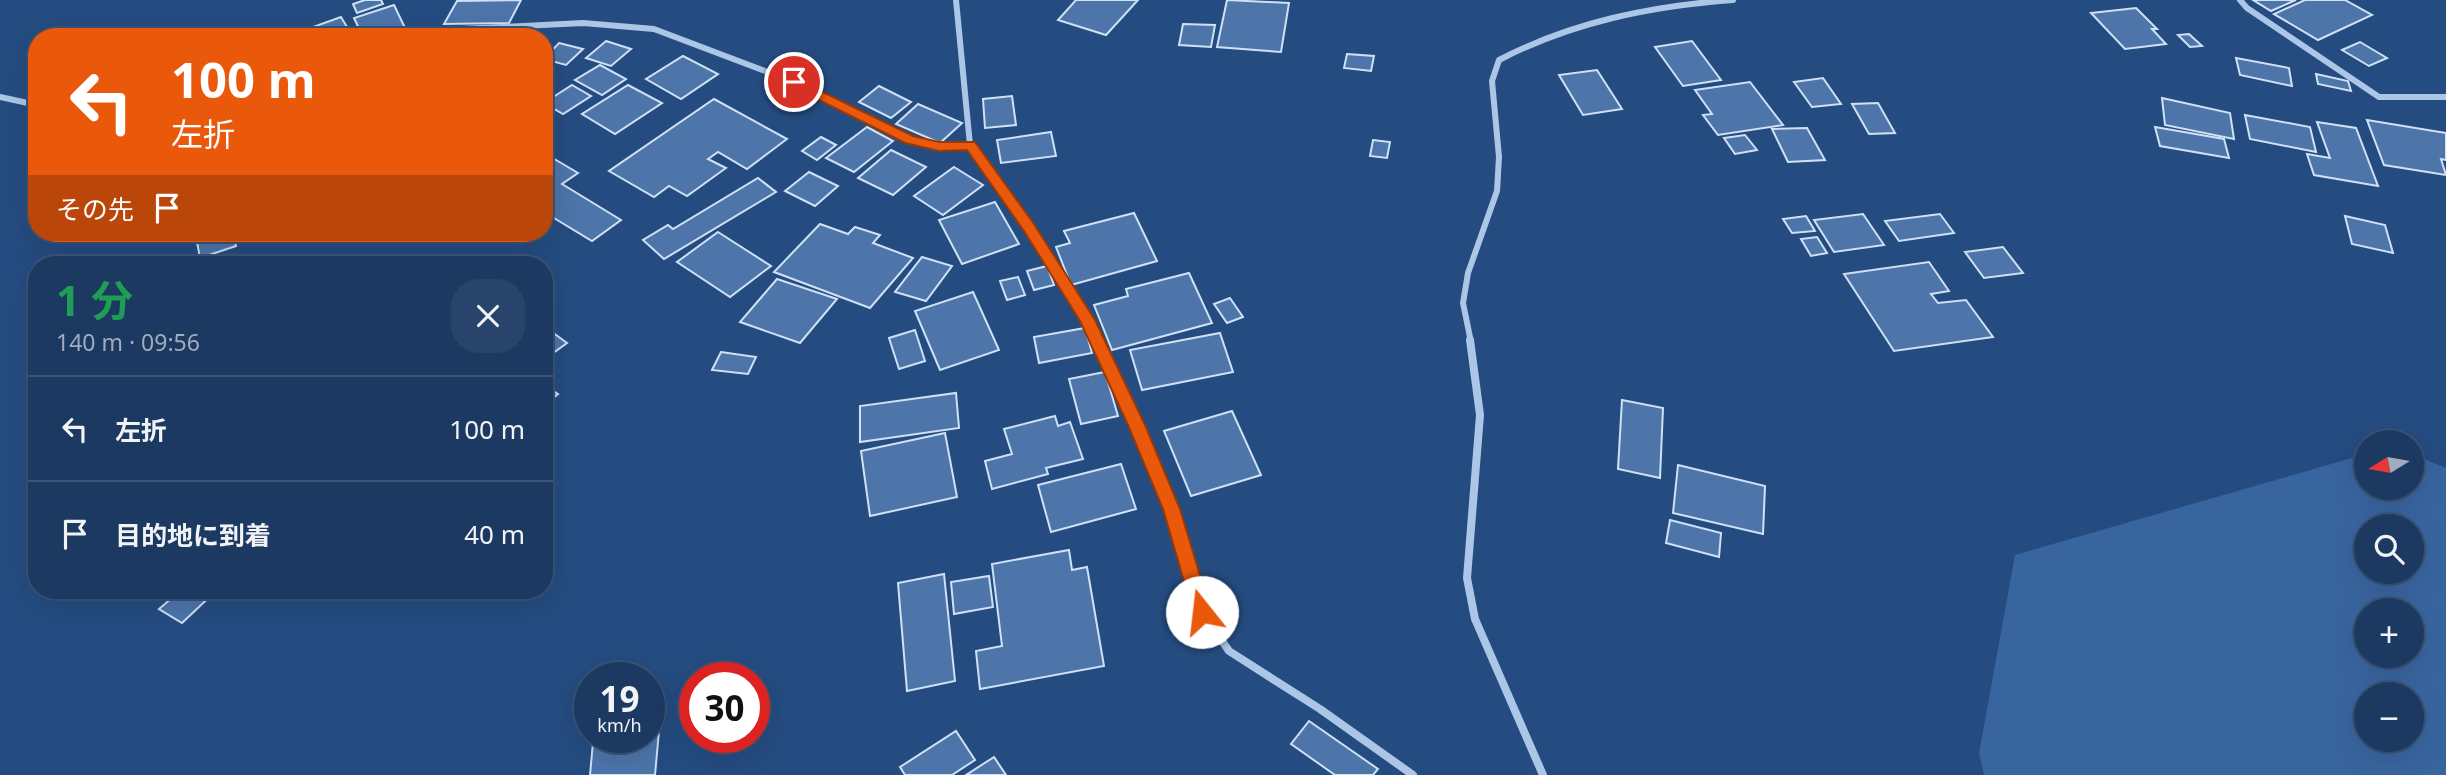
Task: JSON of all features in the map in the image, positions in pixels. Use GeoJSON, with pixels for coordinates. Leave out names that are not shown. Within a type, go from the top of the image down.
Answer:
{"type":"FeatureCollection","features":[{"type":"Feature","properties":{"kind":"street"},"geometry":{"type":"LineString","coordinates":[[956,0],[971,145],[1029,228],[1087,320],[1172,509],[1202,612],[1229,651],[1320,709],[1413,775]]}},
{"type":"Feature","properties":{"kind":"street"},"geometry":{"type":"LineString","coordinates":[[1543,775],[1475,619],[1467,578],[1480,415],[1474,358],[1463,303],[1468,272],[1497,191],[1499,157],[1492,81],[1499,60],[1526,44],[1569,29],[1672,7],[1732,0]]}},
{"type":"Feature","properties":{"kind":"street"},"geometry":{"type":"LineString","coordinates":[[2239,0],[2379,97],[2446,97]]}},
{"type":"Feature","properties":{"kind":"street"},"geometry":{"type":"LineString","coordinates":[[482,28],[583,23],[654,29],[794,82],[910,140],[939,146],[971,145]]}},
{"type":"Feature","properties":{"kind":"street"},"geometry":{"type":"LineString","coordinates":[[0,97],[28,103]]}},
{"type":"Feature","properties":{"kind":"shaded area"},"geometry":{"type":"Polygon","coordinates":[[[2354,457],[2354,500],[2424,500],[2424,459],[2446,468],[2446,775],[1984,775],[1979,753],[2015,555],[2354,457]]]}},
{"type":"Feature","properties":{"kind":"building"},"geometry":{"type":"Polygon","coordinates":[[[365,0],[381,0],[383,4],[357,13],[353,4],[365,0]]]}},
{"type":"Feature","properties":{"kind":"building"},"geometry":{"type":"Polygon","coordinates":[[[521,0],[509,23],[444,24],[457,1],[521,0]]]}},
{"type":"Feature","properties":{"kind":"building"},"geometry":{"type":"Polygon","coordinates":[[[1076,0],[1138,0],[1106,35],[1058,20],[1076,0]]]}},
{"type":"Feature","properties":{"kind":"building"},"geometry":{"type":"Polygon","coordinates":[[[1227,0],[1289,3],[1281,52],[1217,47],[1227,0]]]}},
{"type":"Feature","properties":{"kind":"building"},"geometry":{"type":"Polygon","coordinates":[[[2253,0],[2296,0],[2271,11],[2253,0]]]}},
{"type":"Feature","properties":{"kind":"building"},"geometry":{"type":"Polygon","coordinates":[[[2305,0],[2345,0],[2372,15],[2318,40],[2274,14],[2305,0]]]}},
{"type":"Feature","properties":{"kind":"building"},"geometry":{"type":"Polygon","coordinates":[[[394,5],[405,28],[359,28],[354,18],[394,5]]]}},
{"type":"Feature","properties":{"kind":"building"},"geometry":{"type":"Polygon","coordinates":[[[2136,8],[2157,29],[2152,29],[2166,44],[2125,49],[2091,13],[2136,8]]]}},
{"type":"Feature","properties":{"kind":"building"},"geometry":{"type":"Polygon","coordinates":[[[341,17],[348,28],[314,28],[341,17]]]}},
{"type":"Feature","properties":{"kind":"building"},"geometry":{"type":"Polygon","coordinates":[[[1183,24],[1215,25],[1211,47],[1179,45],[1183,24]]]}},
{"type":"Feature","properties":{"kind":"building"},"geometry":{"type":"Polygon","coordinates":[[[2189,34],[2202,46],[2190,47],[2178,35],[2189,34]]]}},
{"type":"Feature","properties":{"kind":"building"},"geometry":{"type":"Polygon","coordinates":[[[606,41],[631,49],[611,66],[586,58],[606,41]]]}},
{"type":"Feature","properties":{"kind":"building"},"geometry":{"type":"Polygon","coordinates":[[[1692,41],[1721,80],[1683,86],[1655,47],[1692,41]]]}},
{"type":"Feature","properties":{"kind":"building"},"geometry":{"type":"Polygon","coordinates":[[[2360,42],[2387,58],[2369,66],[2342,50],[2360,42]]]}},
{"type":"Feature","properties":{"kind":"building"},"geometry":{"type":"Polygon","coordinates":[[[559,43],[583,49],[566,65],[553,61],[553,49],[559,43]]]}},
{"type":"Feature","properties":{"kind":"building"},"geometry":{"type":"Polygon","coordinates":[[[1347,54],[1374,56],[1371,71],[1344,68],[1347,54]]]}},
{"type":"Feature","properties":{"kind":"building"},"geometry":{"type":"Polygon","coordinates":[[[683,56],[718,74],[681,99],[646,79],[683,56]]]}},
{"type":"Feature","properties":{"kind":"building"},"geometry":{"type":"Polygon","coordinates":[[[2236,58],[2289,68],[2292,86],[2240,75],[2236,58]]]}},
{"type":"Feature","properties":{"kind":"building"},"geometry":{"type":"Polygon","coordinates":[[[600,65],[626,79],[602,95],[575,80],[600,65]]]}},
{"type":"Feature","properties":{"kind":"building"},"geometry":{"type":"Polygon","coordinates":[[[1597,70],[1622,109],[1583,115],[1559,75],[1597,70]]]}},
{"type":"Feature","properties":{"kind":"building"},"geometry":{"type":"Polygon","coordinates":[[[2316,74],[2348,81],[2351,91],[2318,84],[2316,74]]]}},
{"type":"Feature","properties":{"kind":"building"},"geometry":{"type":"Polygon","coordinates":[[[1823,78],[1841,104],[1812,107],[1794,82],[1823,78]]]}},
{"type":"Feature","properties":{"kind":"building"},"geometry":{"type":"Polygon","coordinates":[[[1750,82],[1783,125],[1718,135],[1703,115],[1712,114],[1695,90],[1750,82]]]}},
{"type":"Feature","properties":{"kind":"building"},"geometry":{"type":"Polygon","coordinates":[[[572,85],[591,96],[563,114],[553,108],[553,97],[572,85]]]}},
{"type":"Feature","properties":{"kind":"building"},"geometry":{"type":"Polygon","coordinates":[[[628,85],[662,103],[615,134],[582,114],[628,85]]]}},
{"type":"Feature","properties":{"kind":"building"},"geometry":{"type":"Polygon","coordinates":[[[879,86],[911,102],[891,118],[859,102],[879,86]]]}},
{"type":"Feature","properties":{"kind":"building"},"geometry":{"type":"Polygon","coordinates":[[[1012,96],[1016,125],[985,128],[983,99],[1012,96]]]}},
{"type":"Feature","properties":{"kind":"building"},"geometry":{"type":"Polygon","coordinates":[[[2162,98],[2230,113],[2234,139],[2165,125],[2162,98]]]}},
{"type":"Feature","properties":{"kind":"building"},"geometry":{"type":"Polygon","coordinates":[[[714,99],[787,139],[747,169],[718,152],[708,159],[726,168],[687,196],[669,186],[654,197],[609,171],[714,99]]]}},
{"type":"Feature","properties":{"kind":"building"},"geometry":{"type":"Polygon","coordinates":[[[1878,103],[1895,133],[1869,134],[1852,104],[1878,103]]]}},
{"type":"Feature","properties":{"kind":"building"},"geometry":{"type":"Polygon","coordinates":[[[918,104],[962,123],[940,143],[896,124],[918,104]]]}},
{"type":"Feature","properties":{"kind":"building"},"geometry":{"type":"Polygon","coordinates":[[[2245,115],[2310,127],[2316,152],[2250,139],[2245,115]]]}},
{"type":"Feature","properties":{"kind":"building"},"geometry":{"type":"Polygon","coordinates":[[[2367,120],[2446,133],[2446,160],[2441,159],[2446,175],[2384,165],[2367,120]]]}},
{"type":"Feature","properties":{"kind":"building"},"geometry":{"type":"Polygon","coordinates":[[[2317,122],[2356,128],[2378,186],[2314,175],[2307,154],[2330,158],[2317,122]]]}},
{"type":"Feature","properties":{"kind":"building"},"geometry":{"type":"Polygon","coordinates":[[[867,127],[893,141],[854,172],[826,158],[867,127]]]}},
{"type":"Feature","properties":{"kind":"building"},"geometry":{"type":"Polygon","coordinates":[[[2155,127],[2224,139],[2229,158],[2160,146],[2155,127]]]}},
{"type":"Feature","properties":{"kind":"building"},"geometry":{"type":"Polygon","coordinates":[[[1807,128],[1825,160],[1788,162],[1772,129],[1807,128]]]}},
{"type":"Feature","properties":{"kind":"building"},"geometry":{"type":"Polygon","coordinates":[[[1051,132],[1056,156],[1001,163],[997,140],[1051,132]]]}},
{"type":"Feature","properties":{"kind":"building"},"geometry":{"type":"Polygon","coordinates":[[[1745,135],[1757,150],[1735,154],[1724,138],[1745,135]]]}},
{"type":"Feature","properties":{"kind":"building"},"geometry":{"type":"Polygon","coordinates":[[[821,137],[836,145],[817,160],[802,151],[821,137]]]}},
{"type":"Feature","properties":{"kind":"building"},"geometry":{"type":"Polygon","coordinates":[[[1373,140],[1390,142],[1387,158],[1370,156],[1373,140]]]}},
{"type":"Feature","properties":{"kind":"building"},"geometry":{"type":"Polygon","coordinates":[[[891,150],[926,167],[893,195],[858,178],[891,150]]]}},
{"type":"Feature","properties":{"kind":"building"},"geometry":{"type":"Polygon","coordinates":[[[553,158],[578,173],[562,184],[621,220],[592,241],[553,217],[553,158]]]}},
{"type":"Feature","properties":{"kind":"building"},"geometry":{"type":"Polygon","coordinates":[[[954,167],[983,185],[943,215],[914,196],[954,167]]]}},
{"type":"Feature","properties":{"kind":"building"},"geometry":{"type":"Polygon","coordinates":[[[809,172],[838,186],[815,206],[785,191],[809,172]]]}},
{"type":"Feature","properties":{"kind":"building"},"geometry":{"type":"Polygon","coordinates":[[[758,178],[776,192],[664,259],[643,240],[668,225],[673,229],[758,178]]]}},
{"type":"Feature","properties":{"kind":"building"},"geometry":{"type":"Polygon","coordinates":[[[995,202],[1019,244],[962,264],[939,220],[995,202]]]}},
{"type":"Feature","properties":{"kind":"building"},"geometry":{"type":"Polygon","coordinates":[[[1134,213],[1157,261],[1071,285],[1056,247],[1070,243],[1064,231],[1134,213]]]}},
{"type":"Feature","properties":{"kind":"building"},"geometry":{"type":"Polygon","coordinates":[[[1863,214],[1884,245],[1834,252],[1814,220],[1863,214]]]}},
{"type":"Feature","properties":{"kind":"building"},"geometry":{"type":"Polygon","coordinates":[[[1940,214],[1954,233],[1899,241],[1885,221],[1940,214]]]}},
{"type":"Feature","properties":{"kind":"building"},"geometry":{"type":"Polygon","coordinates":[[[1806,216],[1815,231],[1792,233],[1783,219],[1806,216]]]}},
{"type":"Feature","properties":{"kind":"building"},"geometry":{"type":"Polygon","coordinates":[[[2345,216],[2385,225],[2393,253],[2352,244],[2345,216]]]}},
{"type":"Feature","properties":{"kind":"building"},"geometry":{"type":"Polygon","coordinates":[[[820,224],[848,234],[855,227],[880,235],[873,243],[913,258],[870,308],[774,272],[820,224]]]}},
{"type":"Feature","properties":{"kind":"building"},"geometry":{"type":"Polygon","coordinates":[[[718,232],[771,266],[730,297],[677,262],[718,232]]]}},
{"type":"Feature","properties":{"kind":"building"},"geometry":{"type":"Polygon","coordinates":[[[1817,237],[1827,253],[1811,256],[1801,239],[1817,237]]]}},
{"type":"Feature","properties":{"kind":"building"},"geometry":{"type":"Polygon","coordinates":[[[197,242],[235,242],[236,246],[200,256],[197,242]]]}},
{"type":"Feature","properties":{"kind":"building"},"geometry":{"type":"Polygon","coordinates":[[[2003,247],[2023,273],[1984,278],[1965,252],[2003,247]]]}},
{"type":"Feature","properties":{"kind":"building"},"geometry":{"type":"Polygon","coordinates":[[[922,257],[952,266],[926,301],[895,292],[922,257]]]}},
{"type":"Feature","properties":{"kind":"building"},"geometry":{"type":"Polygon","coordinates":[[[1929,262],[1949,291],[1931,294],[1938,303],[1966,300],[1993,337],[1894,351],[1844,274],[1929,262]]]}},
{"type":"Feature","properties":{"kind":"building"},"geometry":{"type":"Polygon","coordinates":[[[1047,266],[1054,285],[1034,290],[1027,271],[1047,266]]]}},
{"type":"Feature","properties":{"kind":"building"},"geometry":{"type":"Polygon","coordinates":[[[1189,273],[1212,323],[1112,350],[1094,305],[1128,296],[1126,289],[1189,273]]]}},
{"type":"Feature","properties":{"kind":"building"},"geometry":{"type":"Polygon","coordinates":[[[1018,277],[1025,295],[1007,300],[1000,281],[1018,277]]]}},
{"type":"Feature","properties":{"kind":"building"},"geometry":{"type":"Polygon","coordinates":[[[777,279],[837,299],[800,343],[740,322],[777,279]]]}},
{"type":"Feature","properties":{"kind":"building"},"geometry":{"type":"Polygon","coordinates":[[[973,292],[999,350],[940,370],[915,311],[973,292]]]}},
{"type":"Feature","properties":{"kind":"building"},"geometry":{"type":"Polygon","coordinates":[[[1230,298],[1243,317],[1227,323],[1214,304],[1230,298]]]}},
{"type":"Feature","properties":{"kind":"building"},"geometry":{"type":"Polygon","coordinates":[[[1085,328],[1092,353],[1039,363],[1034,337],[1085,328]]]}},
{"type":"Feature","properties":{"kind":"building"},"geometry":{"type":"Polygon","coordinates":[[[915,330],[925,361],[899,369],[889,338],[915,330]]]}},
{"type":"Feature","properties":{"kind":"building"},"geometry":{"type":"Polygon","coordinates":[[[553,333],[567,343],[553,353],[553,333]]]}},
{"type":"Feature","properties":{"kind":"building"},"geometry":{"type":"Polygon","coordinates":[[[1220,333],[1233,372],[1142,390],[1130,350],[1220,333]]]}},
{"type":"Feature","properties":{"kind":"building"},"geometry":{"type":"Polygon","coordinates":[[[721,352],[756,357],[748,374],[712,370],[721,352]]]}},
{"type":"Feature","properties":{"kind":"building"},"geometry":{"type":"Polygon","coordinates":[[[1105,372],[1118,416],[1081,424],[1069,379],[1105,372]]]}},
{"type":"Feature","properties":{"kind":"building"},"geometry":{"type":"Polygon","coordinates":[[[956,393],[959,428],[860,442],[860,406],[956,393]]]}},
{"type":"Feature","properties":{"kind":"building"},"geometry":{"type":"Polygon","coordinates":[[[1622,400],[1663,408],[1660,478],[1618,469],[1622,400]]]}},
{"type":"Feature","properties":{"kind":"building"},"geometry":{"type":"Polygon","coordinates":[[[1232,411],[1261,475],[1191,496],[1164,431],[1232,411]]]}},
{"type":"Feature","properties":{"kind":"building"},"geometry":{"type":"Polygon","coordinates":[[[1055,416],[1058,426],[1070,422],[1083,459],[1046,468],[1048,474],[992,489],[985,461],[1012,454],[1004,429],[1055,416]]]}},
{"type":"Feature","properties":{"kind":"building"},"geometry":{"type":"Polygon","coordinates":[[[945,433],[957,497],[870,516],[861,451],[945,433]]]}},
{"type":"Feature","properties":{"kind":"building"},"geometry":{"type":"Polygon","coordinates":[[[1121,464],[1136,509],[1051,532],[1038,485],[1121,464]]]}},
{"type":"Feature","properties":{"kind":"building"},"geometry":{"type":"Polygon","coordinates":[[[1678,465],[1765,486],[1763,534],[1673,513],[1678,465]]]}},
{"type":"Feature","properties":{"kind":"building"},"geometry":{"type":"Polygon","coordinates":[[[1670,520],[1721,533],[1719,557],[1666,543],[1670,520]]]}},
{"type":"Feature","properties":{"kind":"building"},"geometry":{"type":"Polygon","coordinates":[[[1069,550],[1072,570],[1087,567],[1104,666],[980,689],[976,651],[1002,646],[992,564],[1069,550]]]}},
{"type":"Feature","properties":{"kind":"building"},"geometry":{"type":"Polygon","coordinates":[[[944,574],[955,681],[907,691],[898,583],[944,574]]]}},
{"type":"Feature","properties":{"kind":"building"},"geometry":{"type":"Polygon","coordinates":[[[989,576],[993,607],[954,614],[951,582],[989,576]]]}},
{"type":"Feature","properties":{"kind":"building"},"geometry":{"type":"Polygon","coordinates":[[[171,599],[208,599],[182,623],[159,609],[171,599]]]}},
{"type":"Feature","properties":{"kind":"building"},"geometry":{"type":"Polygon","coordinates":[[[1309,721],[1378,769],[1373,775],[1335,775],[1291,744],[1309,721]]]}},
{"type":"Feature","properties":{"kind":"building"},"geometry":{"type":"Polygon","coordinates":[[[956,731],[975,760],[952,775],[905,775],[900,767],[956,731]]]}},
{"type":"Feature","properties":{"kind":"building"},"geometry":{"type":"Polygon","coordinates":[[[592,753],[657,753],[655,775],[590,775],[592,753]]]}},
{"type":"Feature","properties":{"kind":"building"},"geometry":{"type":"Polygon","coordinates":[[[994,757],[1006,775],[966,775],[994,757]]]}},
{"type":"Feature","properties":{"kind":"route"},"geometry":{"type":"LineString","coordinates":[[794,82],[910,140],[939,146],[971,145],[1029,228],[1087,320],[1172,509],[1202,612]]}}]}
